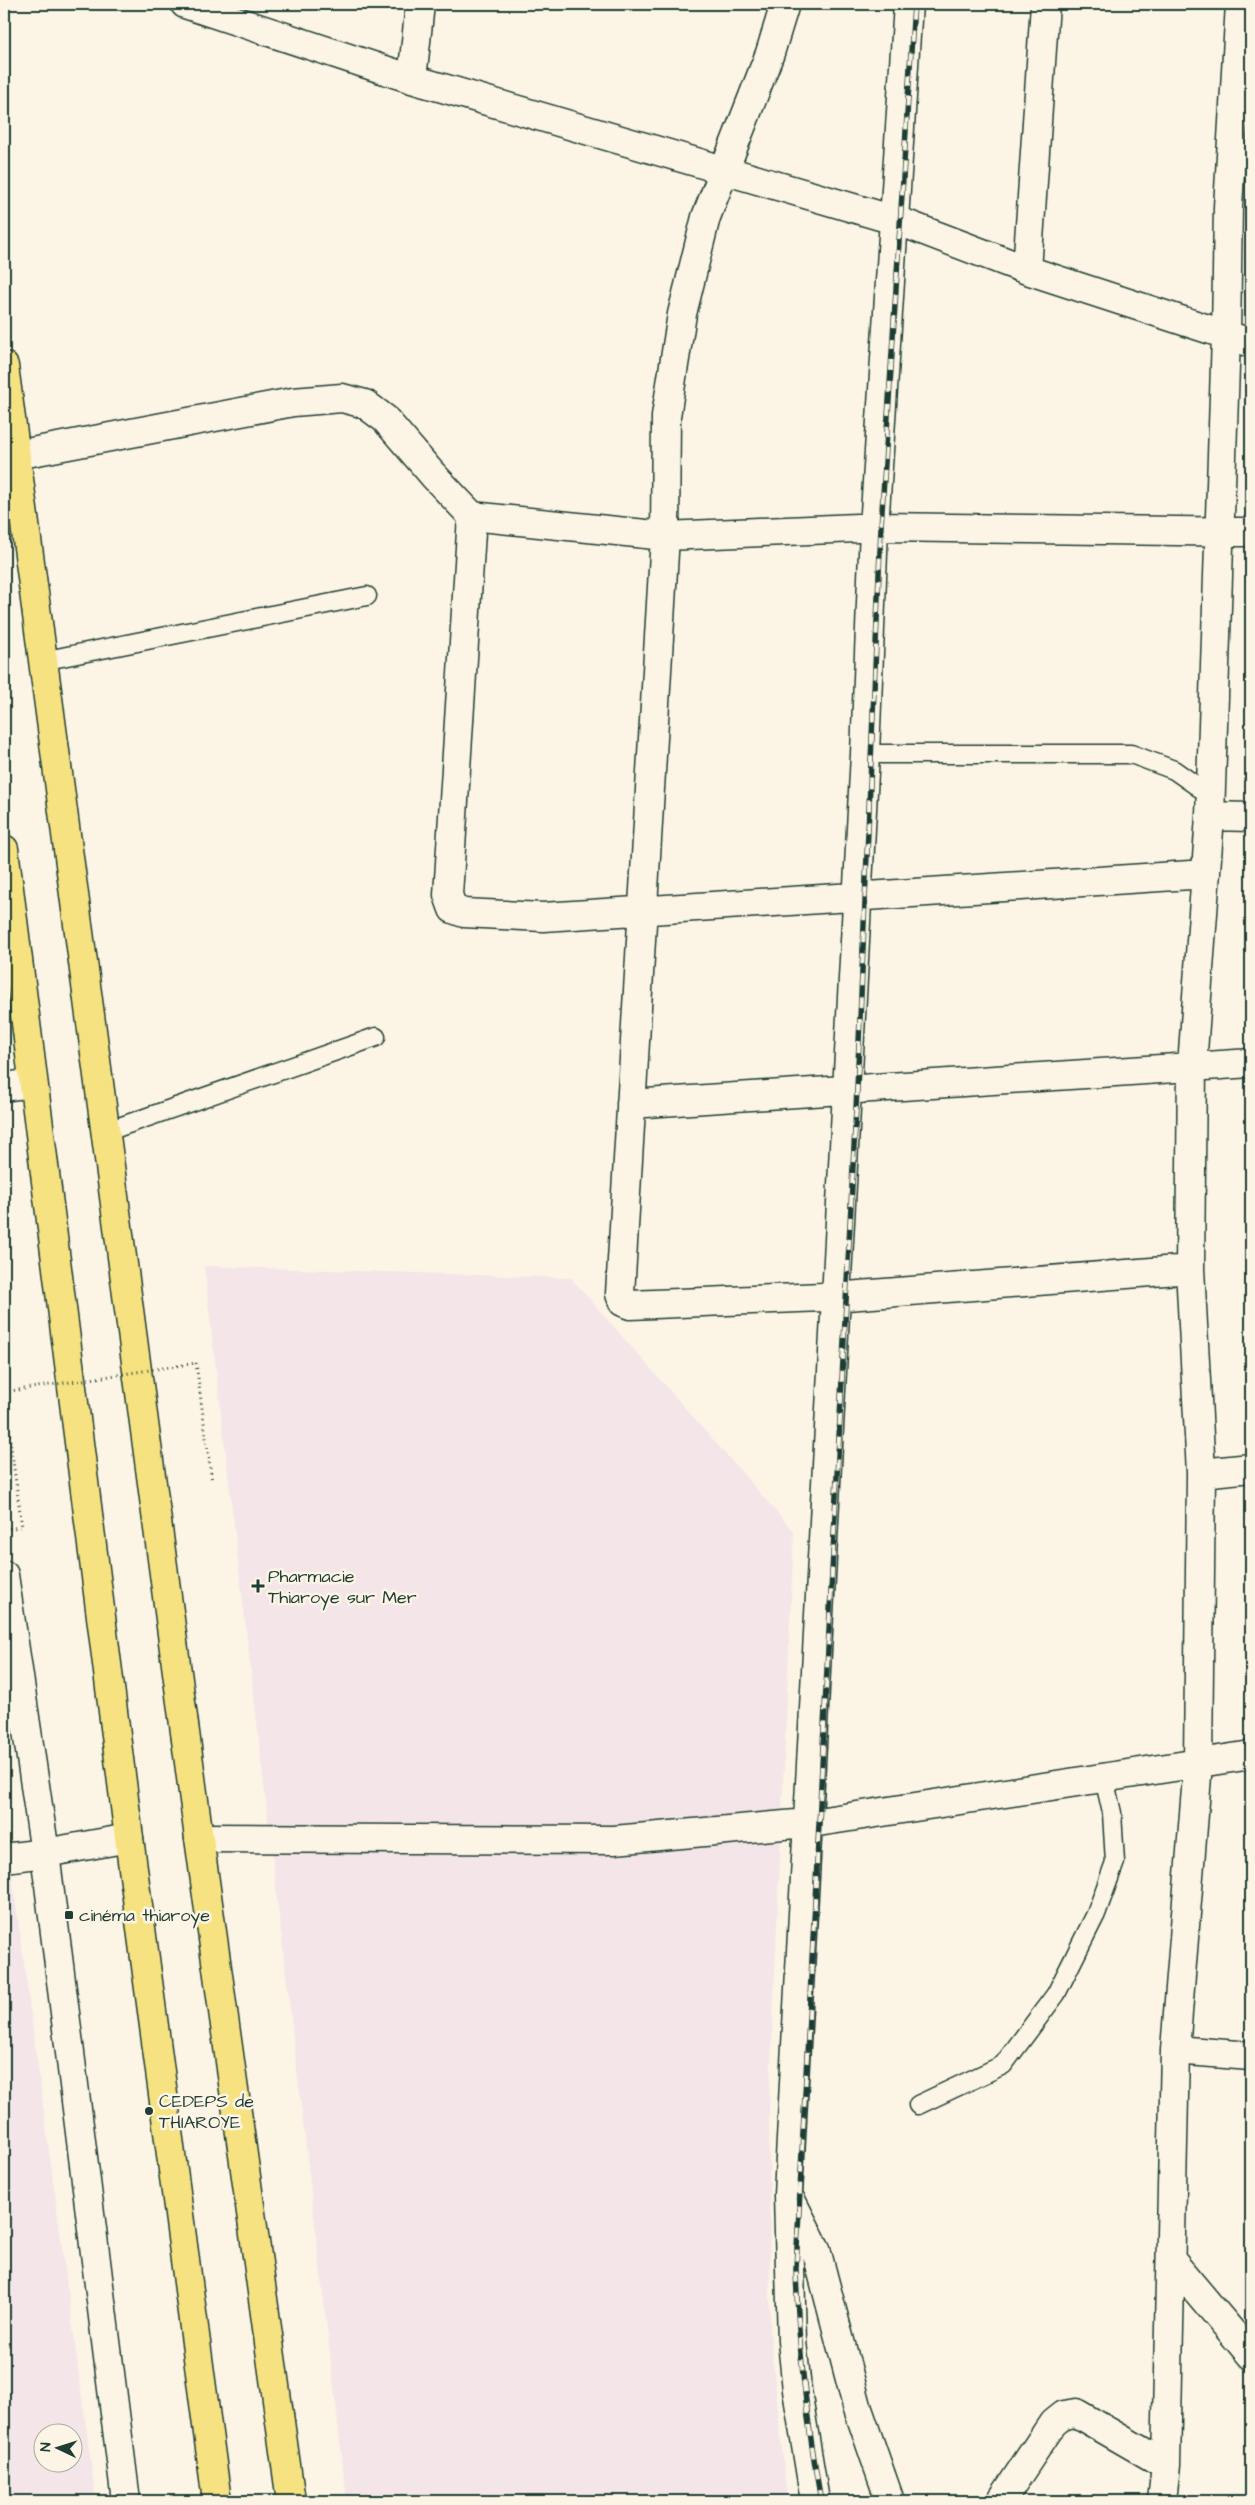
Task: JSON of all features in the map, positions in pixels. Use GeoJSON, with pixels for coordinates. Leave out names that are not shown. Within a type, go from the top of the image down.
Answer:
{"type":"FeatureCollection","features":[{"type":"Feature","properties":{"kind":"highway"},"geometry":{"type":"LineString","coordinates":[[4,366],[198,1838],[291,2501]]}},
{"type":"Feature","properties":{"kind":"highway"},"geometry":{"type":"LineString","coordinates":[[4,849],[129,1838],[218,2501]]}},
{"type":"Feature","properties":{"kind":"street"},"geometry":{"type":"LineString","coordinates":[[185,4],[412,79],[893,220],[1027,270],[1238,339]]}},
{"type":"Feature","properties":{"kind":"street"},"geometry":{"type":"LineString","coordinates":[[412,79],[420,4]]}},
{"type":"Feature","properties":{"kind":"street"},"geometry":{"type":"LineString","coordinates":[[785,4],[770,53],[706,217],[682,314],[666,416],[665,536],[620,1294],[623,1302],[630,1306],[835,1296],[1190,1269]]}},
{"type":"Feature","properties":{"kind":"street"},"geometry":{"type":"LineString","coordinates":[[815,2501],[797,2390],[792,2341],[788,2195],[835,1296],[848,1089],[874,528],[908,4]]}},
{"type":"Feature","properties":{"kind":"street"},"geometry":{"type":"LineString","coordinates":[[1027,270],[1045,4]]}},
{"type":"Feature","properties":{"kind":"street"},"geometry":{"type":"LineString","coordinates":[[1162,2501],[1166,2465],[1175,2050],[1198,1764],[1201,1473],[1190,1269],[1192,1066],[1210,806],[1219,532],[1238,339],[1228,207],[1244,84],[1240,4]]}},
{"type":"Feature","properties":{"kind":"street"},"geometry":{"type":"LineString","coordinates":[[16,455],[293,402],[342,398],[365,404],[385,419],[433,475],[472,516],[665,536],[874,528],[1251,532]]}},
{"type":"Feature","properties":{"kind":"street"},"geometry":{"type":"LineString","coordinates":[[472,516],[448,895],[453,909],[464,913],[543,917],[1206,874]]}},
{"type":"Feature","properties":{"kind":"street"},"geometry":{"type":"LineString","coordinates":[[1210,806],[1251,817]]}},
{"type":"Feature","properties":{"kind":"street"},"geometry":{"type":"LineString","coordinates":[[631,1104],[1251,1063]]}},
{"type":"Feature","properties":{"kind":"street"},"geometry":{"type":"LineString","coordinates":[[4,1087],[33,1083]]}},
{"type":"Feature","properties":{"kind":"street"},"geometry":{"type":"LineString","coordinates":[[1201,1473],[1251,1468]]}},
{"type":"Feature","properties":{"kind":"street"},"geometry":{"type":"LineString","coordinates":[[4,1575],[45,1853],[126,2501]]}},
{"type":"Feature","properties":{"kind":"street"},"geometry":{"type":"LineString","coordinates":[[198,1838],[614,1840],[808,1823],[1251,1755]]}},
{"type":"Feature","properties":{"kind":"street"},"geometry":{"type":"LineString","coordinates":[[4,1858],[45,1853],[129,1838]]}},
{"type":"Feature","properties":{"kind":"street"},"geometry":{"type":"LineString","coordinates":[[1175,2050],[1251,2056]]}},
{"type":"Feature","properties":{"kind":"street"},"geometry":{"type":"LineString","coordinates":[[788,2195],[816,2249],[857,2406],[890,2501]]}},
{"type":"Feature","properties":{"kind":"street"},"geometry":{"type":"LineString","coordinates":[[1171,2260],[1251,2355]]}},
{"type":"Feature","properties":{"kind":"street"},"geometry":{"type":"LineString","coordinates":[[1001,2501],[1052,2422],[1063,2415],[1076,2413],[1166,2465]]}},
{"type":"Feature","properties":{"kind":"lane"},"geometry":{"type":"LineString","coordinates":[[42,661],[367,596]]}},
{"type":"Feature","properties":{"kind":"lane"},"geometry":{"type":"LineString","coordinates":[[865,754],[1131,754],[1174,770],[1210,806]]}},
{"type":"Feature","properties":{"kind":"lane"},"geometry":{"type":"LineString","coordinates":[[105,1132],[376,1037]]}},
{"type":"Feature","properties":{"kind":"lane"},"geometry":{"type":"LineString","coordinates":[[918,2105],[1003,2065],[1056,1994],[1096,1914],[1115,1862],[1112,1813],[1104,1778]]}},
{"type":"Feature","properties":{"kind":"path"},"geometry":{"type":"LineString","coordinates":[[4,1528],[22,1527],[4,1394],[196,1363],[212,1482]]}},
{"type":"Feature","properties":{"kind":"shaded area"},"geometry":{"type":"Polygon","coordinates":[[[204,1266],[571,1278],[794,1532],[769,2110],[770,2332],[787,2501],[347,2501],[204,1266]]]}},
{"type":"Feature","properties":{"kind":"shaded area"},"geometry":{"type":"Polygon","coordinates":[[[4,1814],[96,2501],[4,2501],[4,1814]]]}},
{"type":"Feature","properties":{"kind":"railway"},"geometry":{"type":"LineString","coordinates":[[821,2501],[804,2385],[796,2268],[857,1089],[881,527],[914,4]]}},
{"type":"Feature","properties":{"kind":"place","name":"Pharmacie Thiaroye sur Mer"},"geometry":{"type":"Point","coordinates":[258,1586]}},
{"type":"Feature","properties":{"kind":"place","name":"cinéma thiaroye"},"geometry":{"type":"Point","coordinates":[69,1915]}},
{"type":"Feature","properties":{"kind":"place","name":"CEDEPS de THIAROYE"},"geometry":{"type":"Point","coordinates":[149,2111]}}]}
